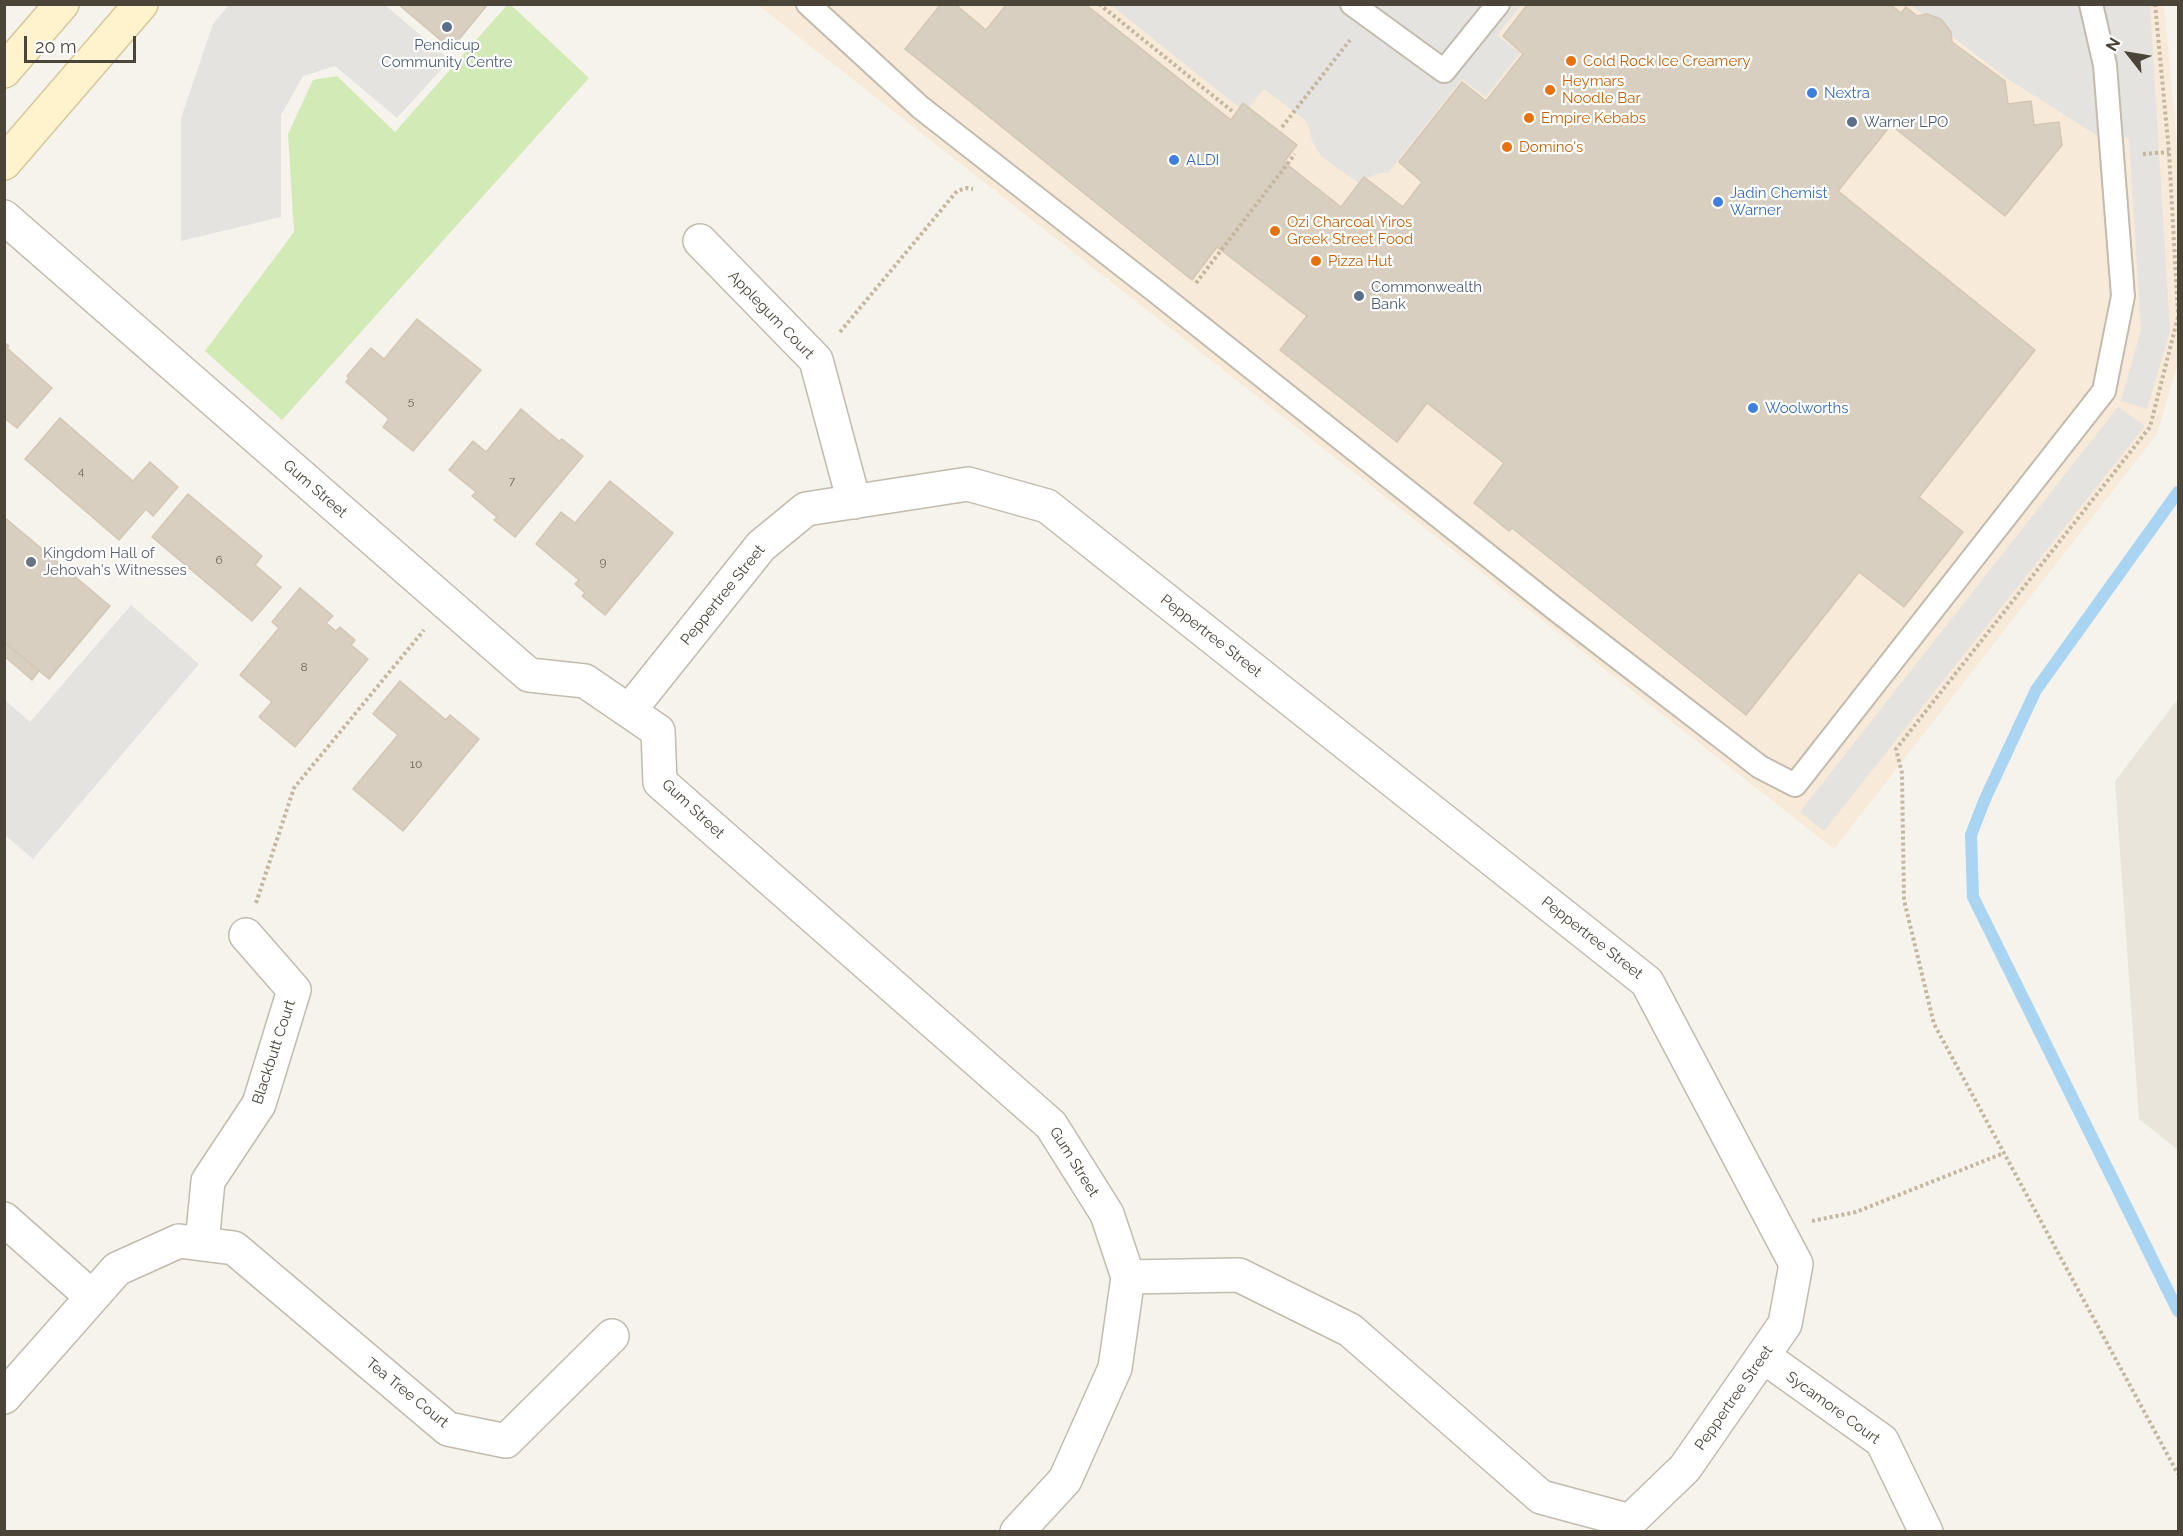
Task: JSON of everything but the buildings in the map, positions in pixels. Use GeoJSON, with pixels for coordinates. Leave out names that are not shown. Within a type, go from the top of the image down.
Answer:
{"type":"FeatureCollection","features":[{"type":"Feature","properties":{"kind":"main road"},"geometry":{"type":"LineString","coordinates":[[4,71],[62,4]]}},
{"type":"Feature","properties":{"kind":"main road"},"geometry":{"type":"LineString","coordinates":[[4,163],[141,4]]}},
{"type":"Feature","properties":{"kind":"street","name":"Gum Street"},"geometry":{"type":"LineString","coordinates":[[4,217],[529,675],[585,681],[658,731],[660,782],[1051,1125],[1107,1214],[1128,1277],[1115,1368],[1065,1480],[1017,1532]]}},
{"type":"Feature","properties":{"kind":"street","name":"Applegum Court"},"geometry":{"type":"LineString","coordinates":[[700,241],[816,360],[854,502]]}},
{"type":"Feature","properties":{"kind":"street","name":"Peppertree Street"},"geometry":{"type":"LineString","coordinates":[[629,711],[761,546],[806,509],[968,484],[1047,506],[1647,982],[1796,1263],[1785,1324],[1684,1468],[1630,1521],[1565,1518],[1350,1330],[1239,1275],[1128,1277]]}},
{"type":"Feature","properties":{"kind":"street","name":"Blackbutt Court"},"geometry":{"type":"LineString","coordinates":[[202,1244],[208,1181],[259,1104],[294,990],[246,935]]}},
{"type":"Feature","properties":{"kind":"street"},"geometry":{"type":"LineString","coordinates":[[4,1220],[92,1296]]}},
{"type":"Feature","properties":{"kind":"street"},"geometry":{"type":"LineString","coordinates":[[4,1397],[117,1269],[179,1241],[202,1244]]}},
{"type":"Feature","properties":{"kind":"street","name":"Tea Tree Court"},"geometry":{"type":"LineString","coordinates":[[202,1244],[234,1248],[448,1429],[506,1441],[612,1336]]}},
{"type":"Feature","properties":{"kind":"street","name":"Sycamore Court"},"geometry":{"type":"LineString","coordinates":[[1763,1356],[1882,1441],[1926,1532]]}},
{"type":"Feature","properties":{"kind":"lane"},"geometry":{"type":"LineString","coordinates":[[1361,11],[1444,71],[1498,4]]}},
{"type":"Feature","properties":{"kind":"lane"},"geometry":{"type":"LineString","coordinates":[[813,9],[920,107],[1554,608],[1760,767],[1796,785],[2104,391],[2123,296],[2105,65],[2091,4]]}},
{"type":"Feature","properties":{"kind":"path"},"geometry":{"type":"LineString","coordinates":[[1099,4],[1232,111]]}},
{"type":"Feature","properties":{"kind":"path"},"geometry":{"type":"LineString","coordinates":[[2155,4],[2169,152],[2178,315],[2150,427],[1896,749],[1902,773],[1904,900],[1934,1024],[2178,1474]]}},
{"type":"Feature","properties":{"kind":"path"},"geometry":{"type":"LineString","coordinates":[[1282,127],[1351,40],[1361,11]]}},
{"type":"Feature","properties":{"kind":"path"},"geometry":{"type":"LineString","coordinates":[[246,935],[294,788],[446,603]]}},
{"type":"Feature","properties":{"kind":"path"},"geometry":{"type":"LineString","coordinates":[[1777,1228],[1856,1212],[2004,1153]]}},
{"type":"Feature","properties":{"kind":"shaded area"},"geometry":{"type":"Polygon","coordinates":[[[229,5],[385,5],[450,60],[397,118],[335,66],[303,76],[281,115],[281,217],[181,241],[181,118],[213,24],[229,5]]]}},
{"type":"Feature","properties":{"kind":"shaded area"},"geometry":{"type":"Polygon","coordinates":[[[758,5],[2164,5],[2178,154],[2178,363],[2157,434],[1834,849],[758,5]]]}},
{"type":"Feature","properties":{"kind":"shaded area"},"geometry":{"type":"Polygon","coordinates":[[[1111,5],[1521,5],[1497,35],[1520,53],[1486,97],[1462,79],[1388,173],[1380,173],[1358,182],[1321,156],[1312,141],[1305,120],[1264,89],[1245,112],[1111,5]]]}},
{"type":"Feature","properties":{"kind":"shaded area"},"geometry":{"type":"Polygon","coordinates":[[[1911,5],[2150,5],[2170,331],[2147,409],[2121,401],[2141,330],[2129,138],[2096,135],[2008,79],[1911,5]]]}},
{"type":"Feature","properties":{"kind":"shaded area"},"geometry":{"type":"Polygon","coordinates":[[[2118,407],[2145,426],[1824,831],[1800,812],[2118,407]]]}},
{"type":"Feature","properties":{"kind":"shaded area"},"geometry":{"type":"Polygon","coordinates":[[[131,605],[199,664],[33,859],[5,835],[5,700],[30,722],[131,605]]]}},
{"type":"Feature","properties":{"kind":"shaded area"},"geometry":{"type":"Polygon","coordinates":[[[2178,699],[2178,1150],[2139,1119],[2115,781],[2178,699]]]}},
{"type":"Feature","properties":{"kind":"green space"},"geometry":{"type":"Polygon","coordinates":[[[508,4],[589,78],[282,420],[205,351],[294,232],[288,134],[313,80],[337,76],[395,132],[508,4]]]}},
{"type":"Feature","properties":{"kind":"waterway"},"geometry":{"type":"LineString","coordinates":[[2178,492],[2036,690],[1985,799],[1971,835],[1973,897],[2178,1311]]}},
{"type":"Feature","properties":{"kind":"place","name":"Pendicup Community Centre"},"geometry":{"type":"Point","coordinates":[447,27]}},
{"type":"Feature","properties":{"kind":"place","name":"Cold Rock Ice Creamery"},"geometry":{"type":"Point","coordinates":[1571,61]}},
{"type":"Feature","properties":{"kind":"place","name":"Heymars Noodle Bar"},"geometry":{"type":"Point","coordinates":[1550,90]}},
{"type":"Feature","properties":{"kind":"place","name":"Nextra"},"geometry":{"type":"Point","coordinates":[1812,93]}},
{"type":"Feature","properties":{"kind":"place","name":"Empire Kebabs"},"geometry":{"type":"Point","coordinates":[1529,118]}},
{"type":"Feature","properties":{"kind":"place","name":"Warner LPO"},"geometry":{"type":"Point","coordinates":[1852,122]}},
{"type":"Feature","properties":{"kind":"place","name":"Domino's"},"geometry":{"type":"Point","coordinates":[1507,147]}},
{"type":"Feature","properties":{"kind":"place","name":"ALDI"},"geometry":{"type":"Point","coordinates":[1174,160]}},
{"type":"Feature","properties":{"kind":"place","name":"Jadin Chemist Warner"},"geometry":{"type":"Point","coordinates":[1718,202]}},
{"type":"Feature","properties":{"kind":"place","name":"Ozi Charcoal Yiros Greek Street Food"},"geometry":{"type":"Point","coordinates":[1275,231]}},
{"type":"Feature","properties":{"kind":"place","name":"Pizza Hut"},"geometry":{"type":"Point","coordinates":[1316,261]}},
{"type":"Feature","properties":{"kind":"place","name":"Commonwealth Bank"},"geometry":{"type":"Point","coordinates":[1359,296]}},
{"type":"Feature","properties":{"kind":"place","name":"Woolworths"},"geometry":{"type":"Point","coordinates":[1753,408]}},
{"type":"Feature","properties":{"kind":"place","name":"Kingdom Hall of Jehovah's Witnesses"},"geometry":{"type":"Point","coordinates":[31,562]}}]}
